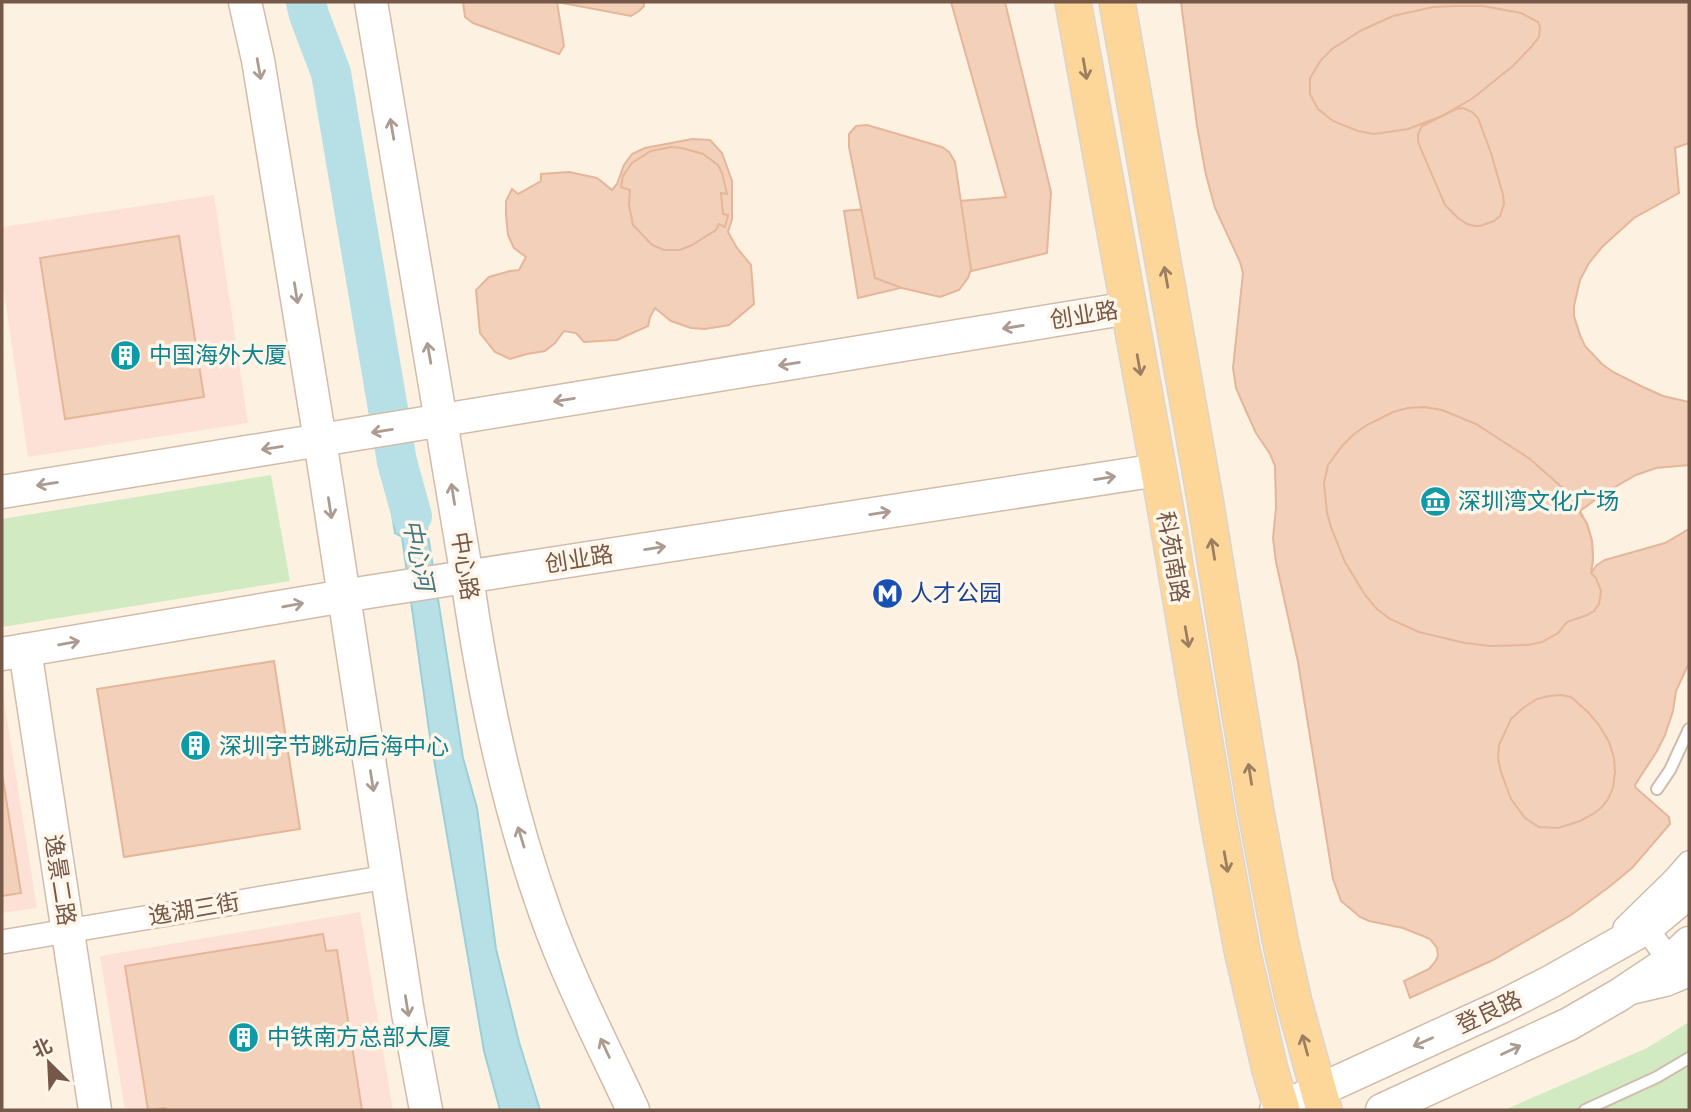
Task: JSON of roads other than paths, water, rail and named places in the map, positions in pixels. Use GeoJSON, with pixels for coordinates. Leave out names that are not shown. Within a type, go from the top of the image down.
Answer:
{"type":"FeatureCollection","features":[{"type":"Feature","properties":{"kind":"main road"},"geometry":{"type":"LineString","coordinates":[[245,2],[330,439],[356,594],[387,877],[413,1046],[426,1110]]}},
{"type":"Feature","properties":{"kind":"main road","name":"中心路"},"geometry":{"type":"LineString","coordinates":[[371,2],[433,422],[460,578],[491,718],[533,877],[559,948],[634,1110]]}},
{"type":"Feature","properties":{"kind":"main road","name":"科苑南路"},"geometry":{"type":"LineString","coordinates":[[1073,2],[1242,950],[1280,1109]]}},
{"type":"Feature","properties":{"kind":"main road","name":"科苑南路"},"geometry":{"type":"LineString","coordinates":[[1117,2],[1205,499],[1256,812],[1288,977],[1321,1100]]}},
{"type":"Feature","properties":{"kind":"main road","name":"创业路"},"geometry":{"type":"LineString","coordinates":[[2,492],[1129,308]]}},
{"type":"Feature","properties":{"kind":"main road","name":"创业路"},"geometry":{"type":"LineString","coordinates":[[13,652],[356,594],[1158,470]]}},
{"type":"Feature","properties":{"kind":"main road","name":"逸景二路"},"geometry":{"type":"LineString","coordinates":[[13,652],[68,931],[95,1110]]}},
{"type":"Feature","properties":{"kind":"main road","name":"登良路"},"geometry":{"type":"LineString","coordinates":[[1280,1109],[1321,1100],[1550,982],[1646,928],[1689,892]]}},
{"type":"Feature","properties":{"kind":"main road","name":"登良路"},"geometry":{"type":"LineString","coordinates":[[1382,1110],[1569,1024],[1683,960]]}},
{"type":"Feature","properties":{"kind":"street"},"geometry":{"type":"LineString","coordinates":[[1594,957],[1689,863]]}},
{"type":"Feature","properties":{"kind":"street","name":"逸湖三街"},"geometry":{"type":"LineString","coordinates":[[2,942],[387,877]]}},
{"type":"Feature","properties":{"kind":"street"},"geometry":{"type":"LineString","coordinates":[[1646,928],[1683,960]]}},
{"type":"Feature","properties":{"kind":"lane"},"geometry":{"type":"LineString","coordinates":[[1657,789],[1675,760],[1689,729]]}},
{"type":"Feature","properties":{"kind":"lane"},"geometry":{"type":"LineString","coordinates":[[1585,1110],[1636,1087],[1689,1058]]}},
{"type":"Feature","properties":{"kind":"water"},"geometry":{"type":"Polygon","coordinates":[[[416,459],[463,758],[477,808],[496,949],[519,1042],[540,1110],[500,1110],[484,1051],[429,730],[402,537],[395,533],[384,464],[416,459]]]}},
{"type":"Feature","properties":{"kind":"waterway","name":"中心河"},"geometry":{"type":"LineString","coordinates":[[306,2],[331,73],[397,462],[412,516]]}},
{"type":"Feature","properties":{"kind":"place","name":"中国海外大厦"},"geometry":{"type":"Point","coordinates":[126,355]}},
{"type":"Feature","properties":{"kind":"place","name":"深圳湾文化广场"},"geometry":{"type":"Point","coordinates":[1435,501]}},
{"type":"Feature","properties":{"kind":"place","name":"人才公园"},"geometry":{"type":"Point","coordinates":[887,593]}},
{"type":"Feature","properties":{"kind":"place","name":"深圳字节跳动后海中心"},"geometry":{"type":"Point","coordinates":[196,746]}},
{"type":"Feature","properties":{"kind":"place","name":"中铁南方总部大厦"},"geometry":{"type":"Point","coordinates":[244,1037]}}]}
